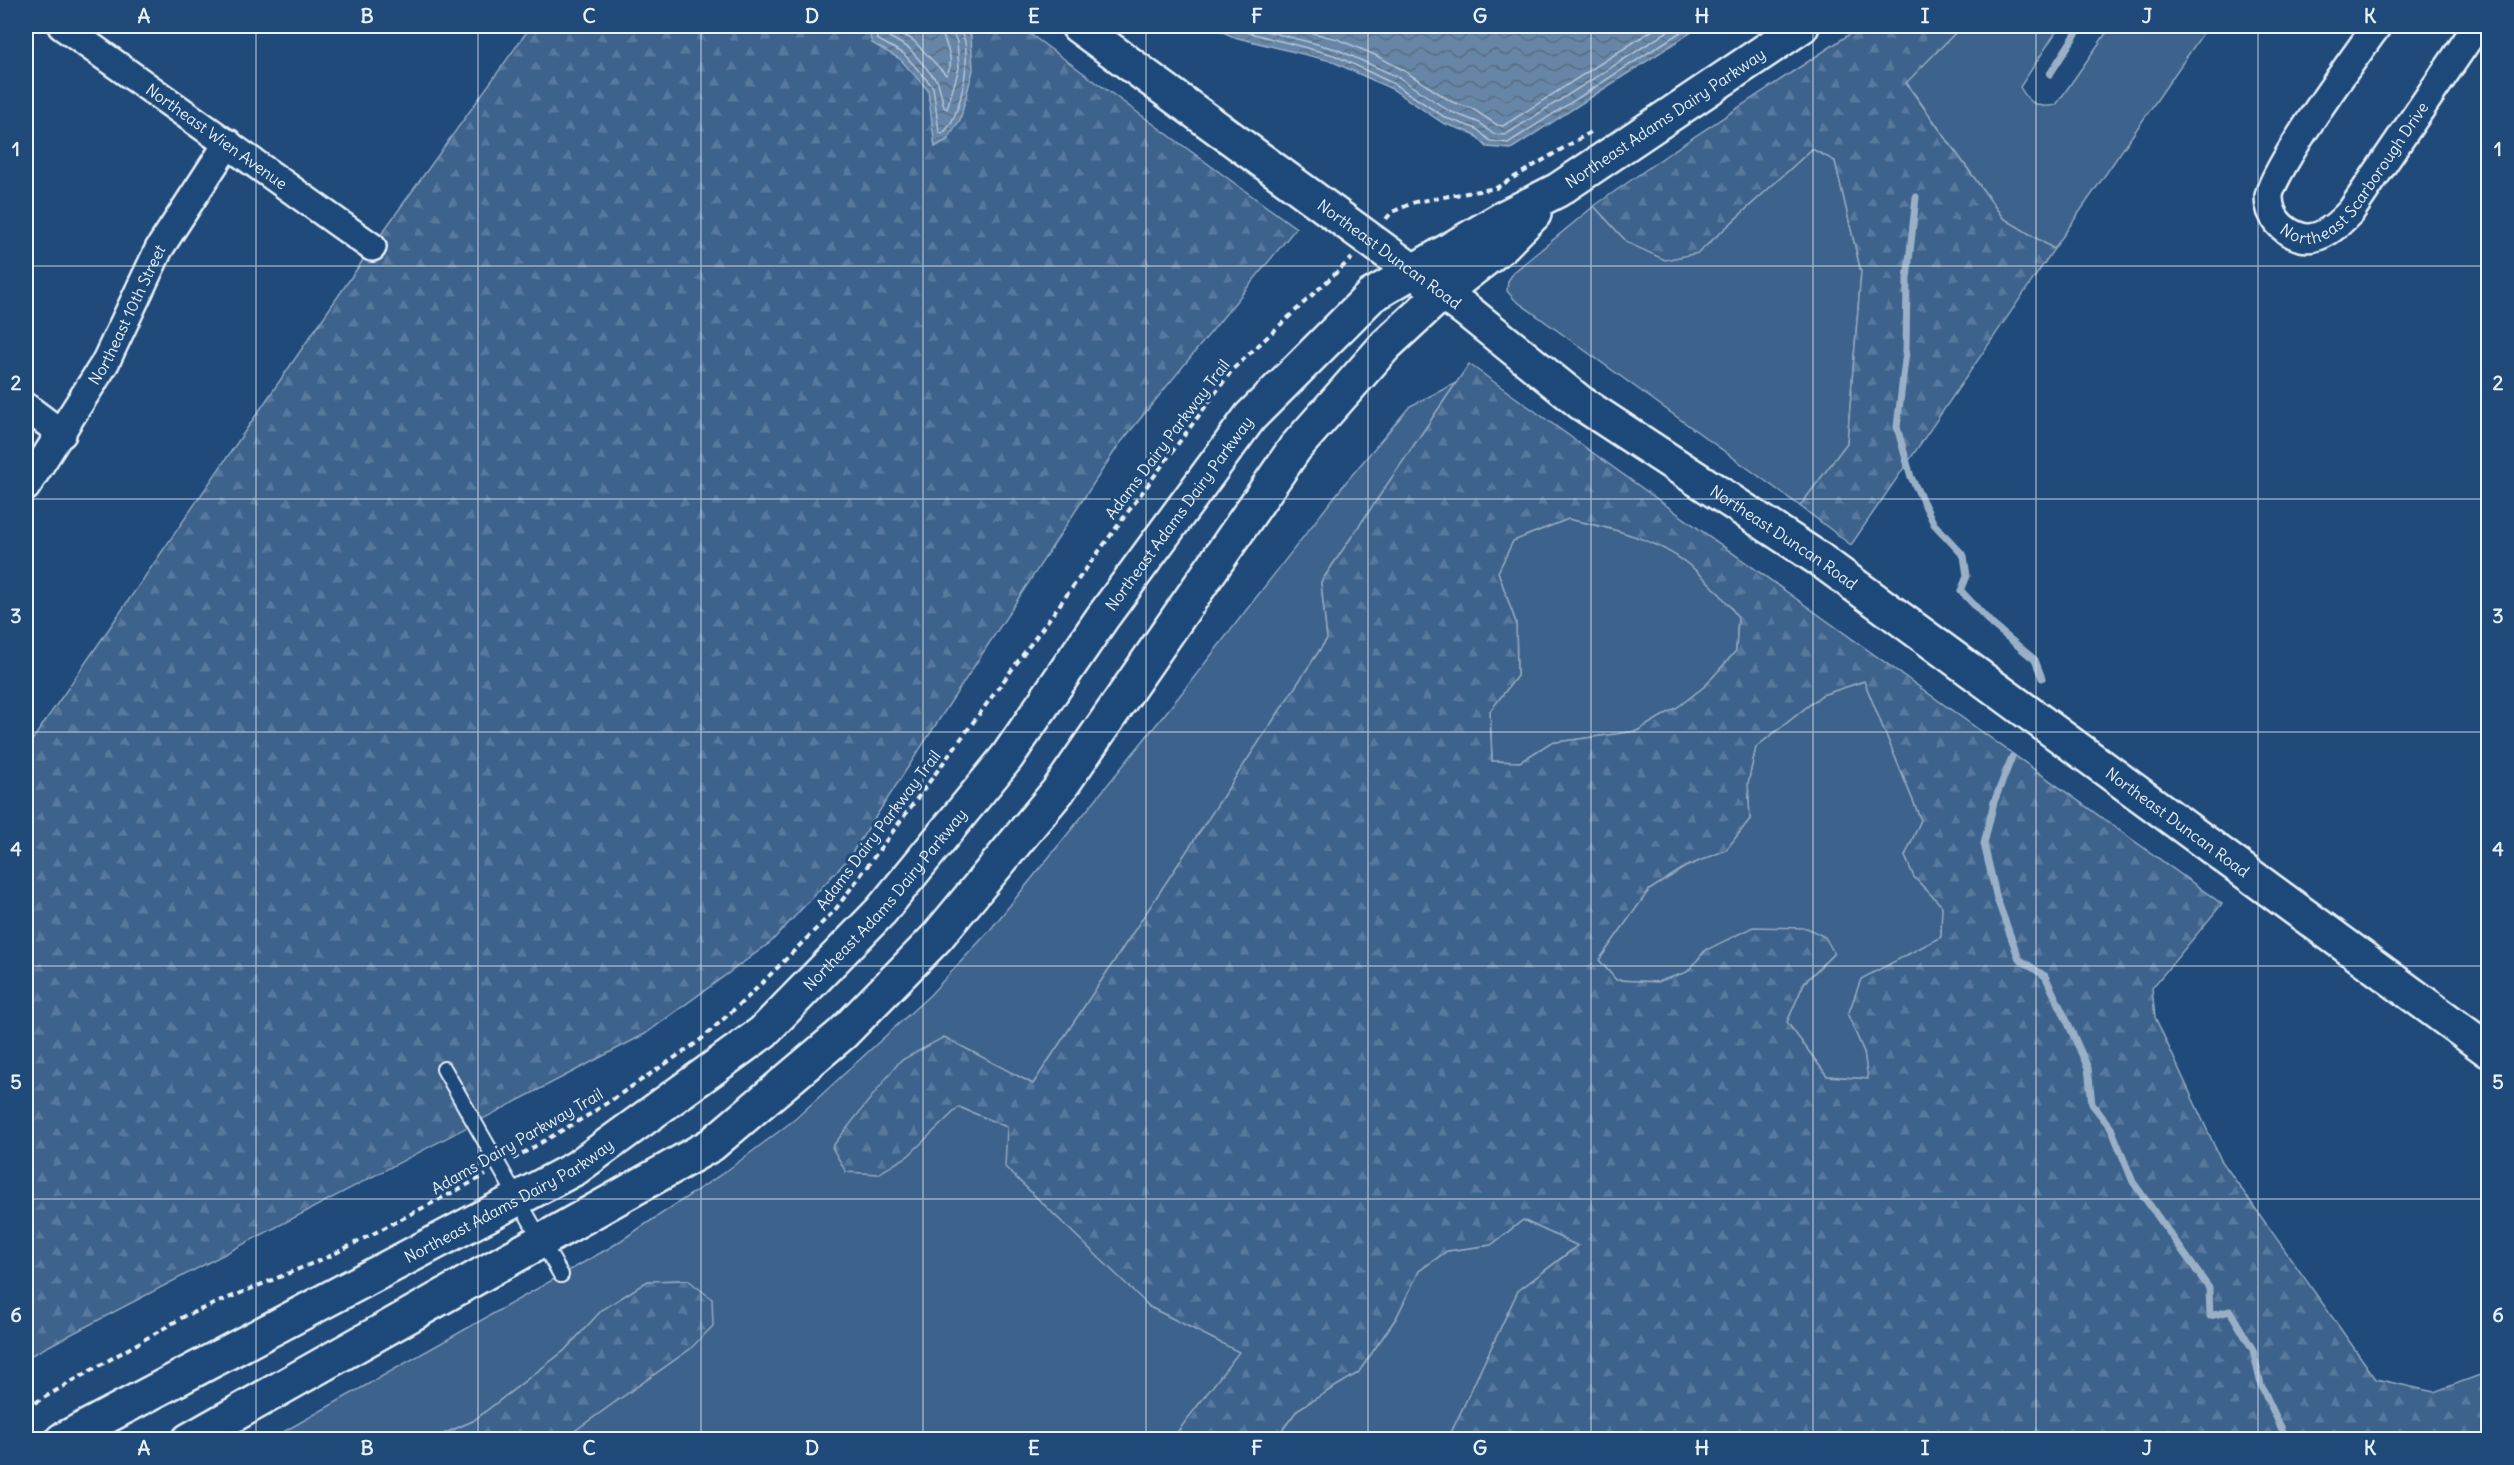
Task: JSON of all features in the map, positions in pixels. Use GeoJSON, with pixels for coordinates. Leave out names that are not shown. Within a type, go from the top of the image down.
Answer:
{"type":"FeatureCollection","features":[{"type":"Feature","properties":{"kind":"main road","name":"Northeast Duncan Road"},"geometry":{"type":"LineString","coordinates":[[1077,26],[1442,292],[1581,403],[1819,559],[2488,1050]]}},
{"type":"Feature","properties":{"kind":"main road","name":"Northeast Adams Dairy Parkway"},"geometry":{"type":"LineString","coordinates":[[62,1440],[576,1168],[763,1032],[881,911],[1006,757],[1102,618],[1250,417],[1371,296],[1507,216],[1558,190],[1802,26]]}},
{"type":"Feature","properties":{"kind":"main road","name":"Northeast Adams Dairy Parkway"},"geometry":{"type":"LineString","coordinates":[[189,1440],[711,1145],[842,1034],[937,937],[1058,790],[1295,448],[1386,345],[1442,292],[1501,247],[1558,190]]}},
{"type":"Feature","properties":{"kind":"street","name":"Northeast Wien Avenue"},"geometry":{"type":"LineString","coordinates":[[62,26],[372,247]]}},
{"type":"Feature","properties":{"kind":"street","name":"Northeast Scarborough Drive"},"geometry":{"type":"LineString","coordinates":[[2377,26],[2280,169],[2269,196],[2273,216],[2288,233],[2309,239],[2337,227],[2351,211],[2477,26]]}},
{"type":"Feature","properties":{"kind":"street","name":"Northeast 10th Street"},"geometry":{"type":"LineString","coordinates":[[26,487],[62,434],[105,363],[159,249],[228,143]]}},
{"type":"Feature","properties":{"kind":"street"},"geometry":{"type":"LineString","coordinates":[[26,407],[62,434]]}},
{"type":"Feature","properties":{"kind":"lane"},"geometry":{"type":"LineString","coordinates":[[444,1069],[561,1275]]}},
{"type":"Feature","properties":{"kind":"path"},"geometry":{"type":"LineString","coordinates":[[1392,212],[1415,202],[1496,188],[1597,128]]}},
{"type":"Feature","properties":{"kind":"path","name":"Adams Dairy Parkway Trail"},"geometry":{"type":"LineString","coordinates":[[26,1408],[185,1316],[330,1256],[451,1195],[592,1113],[698,1042],[749,996],[835,910],[1233,369],[1338,273]]}},
{"type":"Feature","properties":{"kind":"green space"},"geometry":{"type":"Polygon","coordinates":[[[531,26],[1019,26],[1296,228],[1118,446],[848,859],[771,942],[645,1034],[26,1358],[26,749],[372,247],[531,26]]]}},
{"type":"Feature","properties":{"kind":"green space"},"geometry":{"type":"Polygon","coordinates":[[[1862,26],[1962,26],[1906,83],[2003,218],[2054,249],[1851,545],[1800,506],[1847,443],[1861,272],[1835,161],[1812,149],[1698,253],[1665,260],[1628,243],[1594,206],[1674,150],[1862,26]]]}},
{"type":"Feature","properties":{"kind":"green space"},"geometry":{"type":"Polygon","coordinates":[[[1962,26],[2060,26],[2020,87],[2030,101],[2044,106],[2056,105],[2111,26],[2208,26],[2054,249],[2003,218],[1906,82],[1962,26]]]}},
{"type":"Feature","properties":{"kind":"green space"},"geometry":{"type":"Polygon","coordinates":[[[1813,148],[1835,161],[1861,272],[1847,443],[1800,506],[1515,300],[1507,291],[1508,281],[1514,272],[1594,206],[1628,243],[1698,253],[1813,148]]]}},
{"type":"Feature","properties":{"kind":"green space"},"geometry":{"type":"Polygon","coordinates":[[[1469,364],[2222,904],[2152,988],[2155,1017],[2221,1160],[2376,1379],[2434,1392],[2488,1372],[2488,1439],[1454,1439],[1450,1435],[1518,1291],[1578,1246],[1523,1220],[1491,1245],[1447,1251],[1419,1271],[1396,1318],[1358,1373],[1298,1409],[1275,1439],[1172,1439],[1239,1352],[1150,1307],[1005,1167],[1007,1127],[959,1107],[908,1156],[878,1174],[846,1172],[832,1147],[900,1061],[944,1037],[1033,1084],[1327,639],[1321,582],[1469,364]],[[1568,519],[1513,541],[1498,572],[1516,623],[1517,676],[1490,711],[1492,761],[1520,762],[1550,743],[1637,731],[1678,707],[1705,686],[1736,651],[1738,617],[1720,594],[1684,561],[1643,539],[1568,519]],[[1864,681],[1822,695],[1756,747],[1748,783],[1750,819],[1726,850],[1685,867],[1649,890],[1599,960],[1616,980],[1657,982],[1687,972],[1706,950],[1753,927],[1807,928],[1825,937],[1834,953],[1804,983],[1787,1022],[1827,1076],[1868,1079],[1864,1052],[1848,1015],[1861,979],[1941,937],[1942,906],[1914,877],[1905,856],[1921,820],[1864,681]]]}},
{"type":"Feature","properties":{"kind":"green space"},"geometry":{"type":"Polygon","coordinates":[[[1456,383],[1321,582],[1327,639],[1033,1084],[944,1037],[938,1125],[959,1107],[1007,1127],[1149,1307],[1240,1352],[1172,1439],[563,1439],[690,1349],[688,1280],[648,1281],[602,1310],[564,1351],[473,1421],[432,1439],[269,1440],[611,1247],[725,1172],[794,1120],[930,995],[990,930],[1181,694],[1346,482],[1410,406],[1456,383]]]}},
{"type":"Feature","properties":{"kind":"green space"},"geometry":{"type":"Polygon","coordinates":[[[1568,519],[1644,540],[1684,561],[1702,575],[1738,617],[1736,651],[1705,686],[1678,707],[1637,731],[1550,743],[1520,762],[1492,761],[1490,711],[1517,676],[1516,623],[1498,572],[1513,541],[1568,519]]]}},
{"type":"Feature","properties":{"kind":"green space"},"geometry":{"type":"Polygon","coordinates":[[[1864,681],[1921,820],[1905,856],[1914,877],[1942,906],[1941,937],[1861,980],[1848,1015],[1864,1052],[1869,1079],[1827,1076],[1787,1022],[1804,983],[1834,953],[1706,949],[1688,972],[1657,982],[1616,980],[1599,960],[1649,890],[1685,867],[1726,850],[1750,819],[1748,783],[1756,747],[1822,695],[1864,681]]]}},
{"type":"Feature","properties":{"kind":"green space"},"geometry":{"type":"Polygon","coordinates":[[[1523,1220],[1578,1245],[1518,1291],[1450,1435],[1454,1439],[1275,1440],[1298,1409],[1358,1373],[1396,1318],[1419,1271],[1447,1251],[1491,1245],[1523,1220]]]}},
{"type":"Feature","properties":{"kind":"green space"},"geometry":{"type":"Polygon","coordinates":[[[688,1280],[712,1299],[713,1326],[690,1349],[563,1439],[432,1439],[473,1421],[564,1351],[602,1310],[648,1281],[688,1280]]]}},
{"type":"Feature","properties":{"kind":"water"},"geometry":{"type":"Polygon","coordinates":[[[867,26],[962,26],[971,36],[973,70],[960,120],[947,140],[935,147],[928,90],[900,59],[872,43],[867,26]]]}},
{"type":"Feature","properties":{"kind":"water"},"geometry":{"type":"Polygon","coordinates":[[[1210,26],[1701,26],[1511,149],[1487,147],[1474,134],[1443,123],[1392,89],[1331,61],[1234,37],[1210,26]]]}},
{"type":"Feature","properties":{"kind":"waterway"},"geometry":{"type":"LineString","coordinates":[[2050,74],[2081,26]]}},
{"type":"Feature","properties":{"kind":"waterway"},"geometry":{"type":"LineString","coordinates":[[1916,197],[1907,279],[1906,352],[1897,427],[1911,477],[1934,524],[1964,556],[1967,576],[1961,591],[1993,625],[2035,660],[2042,678]]}},
{"type":"Feature","properties":{"kind":"waterway"},"geometry":{"type":"LineString","coordinates":[[2012,757],[1994,802],[1984,844],[1997,899],[2019,959],[2045,976],[2088,1068],[2092,1104],[2111,1128],[2133,1182],[2209,1288],[2210,1316],[2230,1311],[2253,1350],[2261,1385],[2287,1440]]}}]}
